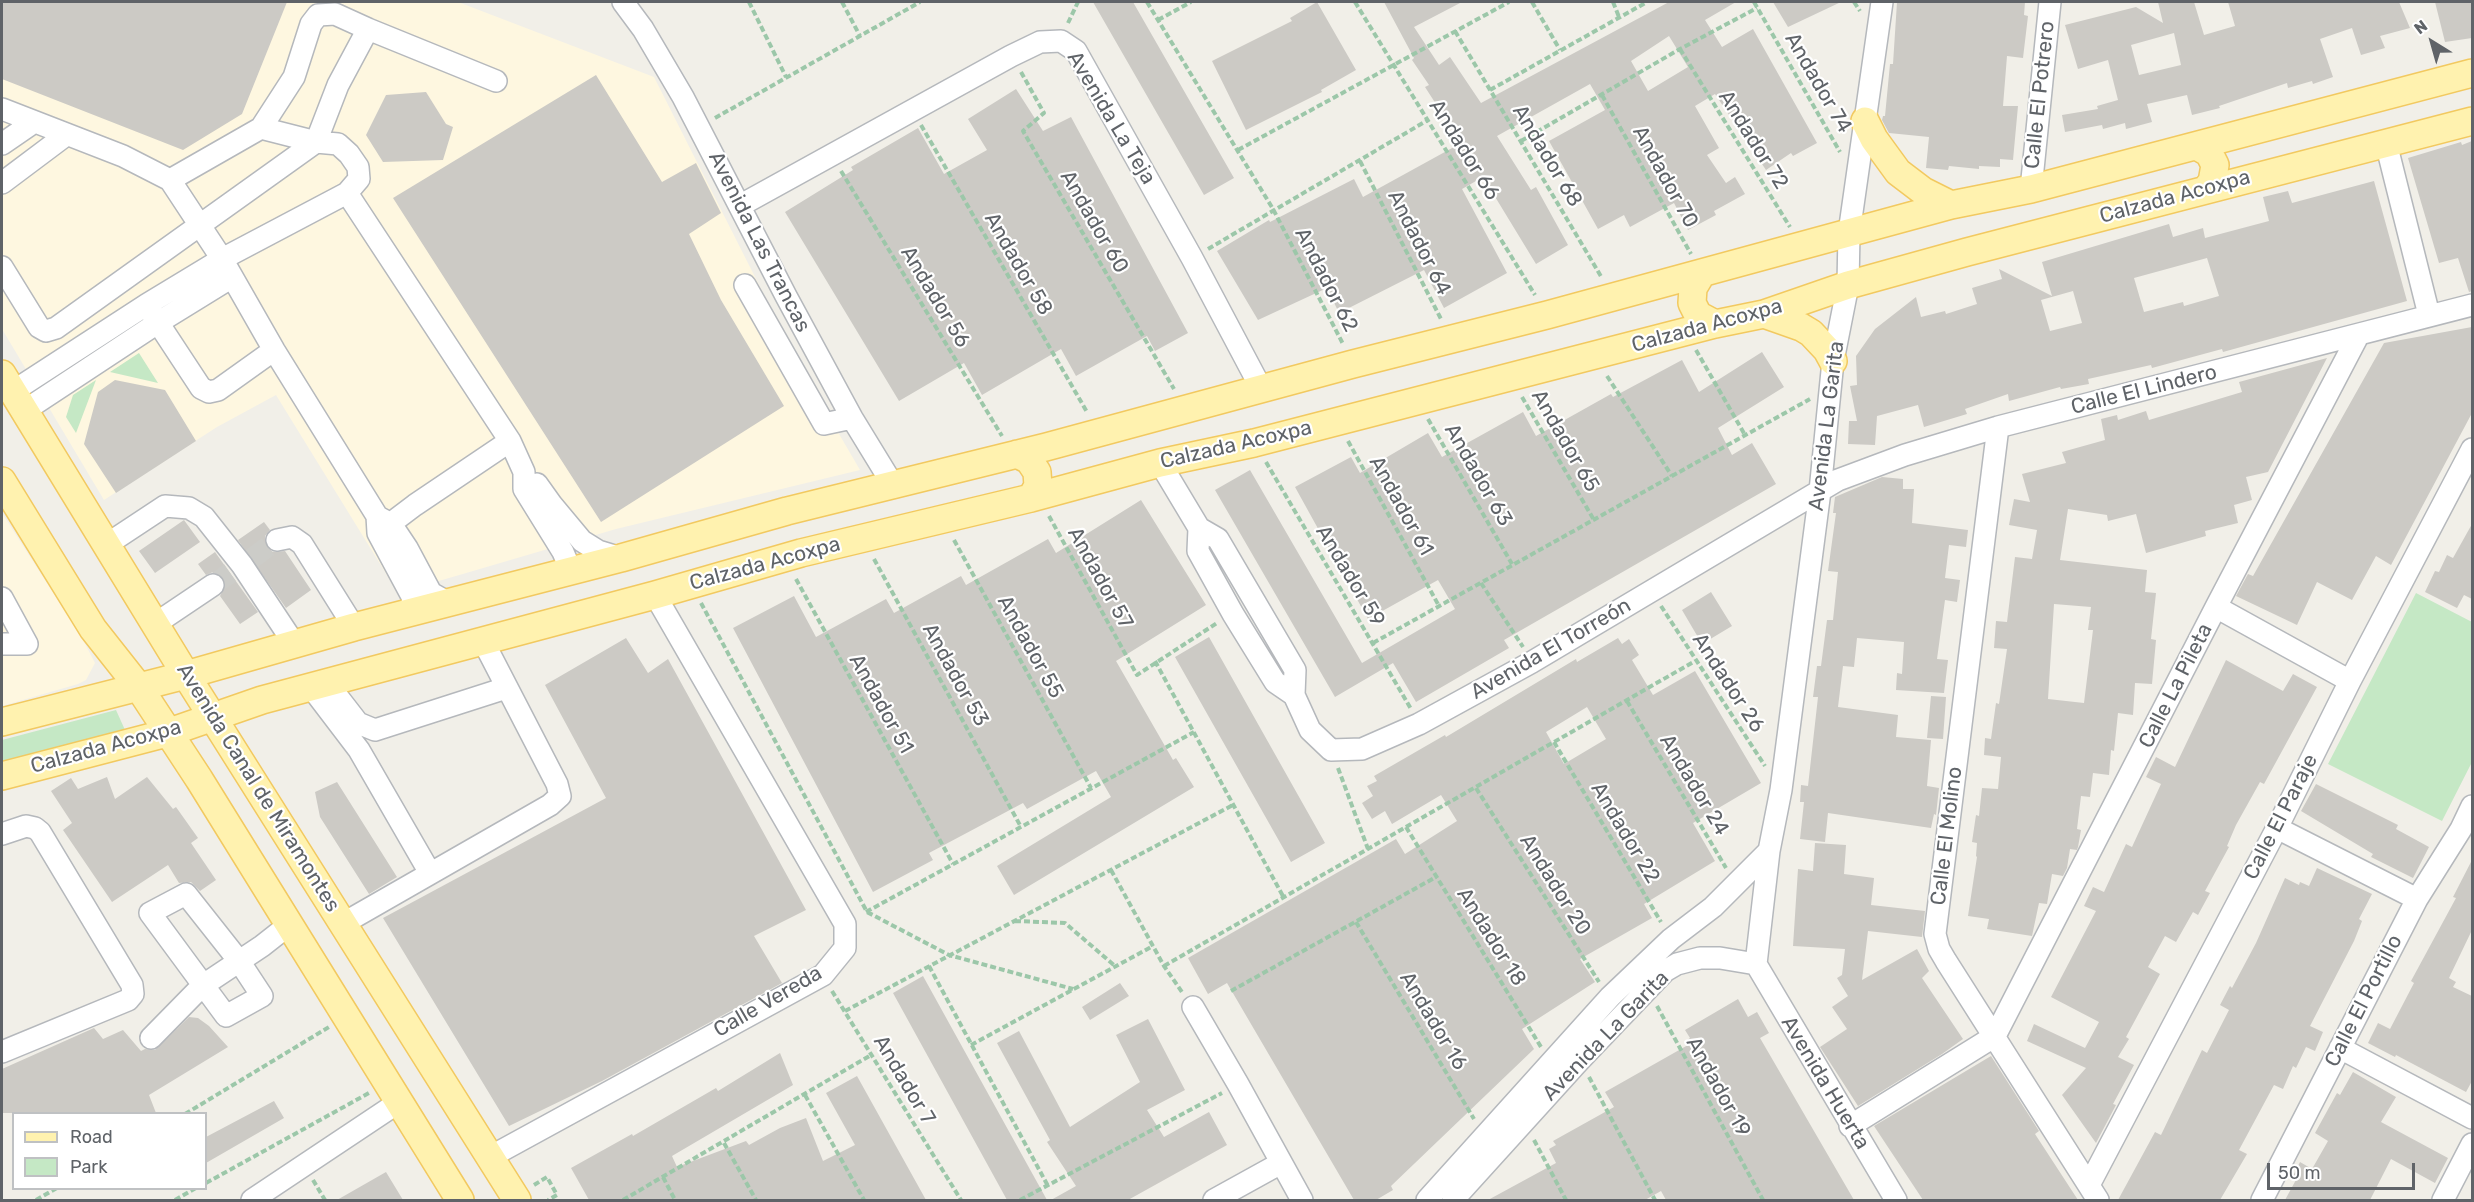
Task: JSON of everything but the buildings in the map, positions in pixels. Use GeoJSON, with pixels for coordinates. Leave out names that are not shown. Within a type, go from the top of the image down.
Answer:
{"type":"FeatureCollection","features":[{"type":"Feature","properties":{"kind":"main road","name":"Calzada Acoxpa"},"geometry":{"type":"LineString","coordinates":[[2,722],[186,675],[354,627],[621,558],[787,511],[1015,455],[1353,364],[1547,315],[1951,205],[2031,189],[2472,73]]}},
{"type":"Feature","properties":{"kind":"main road"},"geometry":{"type":"LineString","coordinates":[[2439,130],[2472,107]]}},
{"type":"Feature","properties":{"kind":"main road"},"geometry":{"type":"LineString","coordinates":[[1865,121],[1879,148],[1898,172],[1923,191],[1951,205]]}},
{"type":"Feature","properties":{"kind":"main road","name":"Calzada Acoxpa"},"geometry":{"type":"LineString","coordinates":[[2,776],[167,733],[213,715],[655,595],[784,557],[1041,495],[1160,463],[1254,443],[1715,324],[1764,314],[1848,285],[2207,188],[2472,121]]}},
{"type":"Feature","properties":{"kind":"main road"},"geometry":{"type":"LineString","coordinates":[[2235,136],[2229,139],[2222,150],[2222,164],[2229,174],[2240,180]]}},
{"type":"Feature","properties":{"kind":"main road"},"geometry":{"type":"LineString","coordinates":[[2197,146],[2209,153],[2215,165],[2215,173],[2207,188]]}},
{"type":"Feature","properties":{"kind":"main road"},"geometry":{"type":"LineString","coordinates":[[1702,273],[1693,288],[1692,303],[1698,315],[1715,324]]}},
{"type":"Feature","properties":{"kind":"main road"},"geometry":{"type":"LineString","coordinates":[[1670,282],[1683,291],[1690,303],[1692,318],[1686,332]]}},
{"type":"Feature","properties":{"kind":"main road"},"geometry":{"type":"LineString","coordinates":[[1764,314],[1801,327],[1811,333],[1827,350],[1833,361]]}},
{"type":"Feature","properties":{"kind":"main road","name":"Avenida Canal de Miramontes"},"geometry":{"type":"LineString","coordinates":[[13,392],[186,675],[518,1200]]}},
{"type":"Feature","properties":{"kind":"main road"},"geometry":{"type":"LineString","coordinates":[[1041,495],[1044,483],[1039,471],[1039,459],[1046,447]]}},
{"type":"Feature","properties":{"kind":"main road"},"geometry":{"type":"LineString","coordinates":[[1015,455],[1029,460],[1037,472],[1041,495]]}},
{"type":"Feature","properties":{"kind":"main road"},"geometry":{"type":"LineString","coordinates":[[2,481],[93,629],[138,686],[199,779],[460,1200]]}},
{"type":"Feature","properties":{"kind":"main road"},"geometry":{"type":"LineString","coordinates":[[758,519],[771,524],[778,536],[776,553],[784,557],[791,545],[785,534],[784,522],[787,511]]}},
{"type":"Feature","properties":{"kind":"street","name":"Avenida Las Trancas"},"geometry":{"type":"LineString","coordinates":[[623,2],[643,29],[700,127],[786,296],[852,417],[893,485]]}},
{"type":"Feature","properties":{"kind":"street","name":"Avenida La Garita"},"geometry":{"type":"LineString","coordinates":[[1454,1200],[1580,1060],[1665,971],[1689,960],[1710,957],[1756,964],[1769,851],[1781,790],[1820,491],[1829,388],[1848,285],[1850,233],[1882,2]]}},
{"type":"Feature","properties":{"kind":"street","name":"Calle El Potrero"},"geometry":{"type":"LineString","coordinates":[[2031,189],[2050,2]]}},
{"type":"Feature","properties":{"kind":"street"},"geometry":{"type":"LineString","coordinates":[[170,180],[261,128],[294,76],[311,24],[318,15],[335,14],[496,81]]}},
{"type":"Feature","properties":{"kind":"street"},"geometry":{"type":"LineString","coordinates":[[2,267],[39,327],[46,331],[56,328],[316,142],[338,85],[368,29]]}},
{"type":"Feature","properties":{"kind":"street","name":"Avenida La Teja"},"geometry":{"type":"LineString","coordinates":[[741,205],[1011,56],[1040,42],[1061,41],[1076,51],[1192,258],[1262,390]]}},
{"type":"Feature","properties":{"kind":"street"},"geometry":{"type":"LineString","coordinates":[[4,113],[123,156],[170,180],[201,224],[255,313],[274,350],[382,524],[414,600],[407,613]]}},
{"type":"Feature","properties":{"kind":"street"},"geometry":{"type":"LineString","coordinates":[[2,144],[34,122]]}},
{"type":"Feature","properties":{"kind":"street"},"geometry":{"type":"LineString","coordinates":[[13,392],[159,322],[227,268],[347,193],[359,179],[358,167],[338,144],[316,142],[261,128]]}},
{"type":"Feature","properties":{"kind":"street"},"geometry":{"type":"LineString","coordinates":[[2,183],[66,135]]}},
{"type":"Feature","properties":{"kind":"street"},"geometry":{"type":"LineString","coordinates":[[2385,143],[2429,315]]}},
{"type":"Feature","properties":{"kind":"street"},"geometry":{"type":"LineString","coordinates":[[347,193],[510,441],[524,471],[524,489],[564,552],[571,570]]}},
{"type":"Feature","properties":{"kind":"street"},"geometry":{"type":"LineString","coordinates":[[13,392],[146,304],[227,268]]}},
{"type":"Feature","properties":{"kind":"street"},"geometry":{"type":"LineString","coordinates":[[745,285],[824,424],[852,417]]}},
{"type":"Feature","properties":{"kind":"street"},"geometry":{"type":"LineString","coordinates":[[146,304],[201,388],[209,392],[218,390],[274,350]]}},
{"type":"Feature","properties":{"kind":"street","name":"Calle El Lindero"},"geometry":{"type":"LineString","coordinates":[[1820,491],[1838,480],[1905,455],[1998,427],[2472,305]]}},
{"type":"Feature","properties":{"kind":"street","name":"Calle La Pileta"},"geometry":{"type":"LineString","coordinates":[[1995,1036],[2358,336]]}},
{"type":"Feature","properties":{"kind":"street","name":"Calle El Molino"},"geometry":{"type":"LineString","coordinates":[[1998,427],[1935,934],[1939,949],[2093,1193]]}},
{"type":"Feature","properties":{"kind":"street"},"geometry":{"type":"LineString","coordinates":[[382,524],[415,505],[510,441]]}},
{"type":"Feature","properties":{"kind":"street","name":"Calle El Paraje"},"geometry":{"type":"LineString","coordinates":[[2093,1193],[2350,681],[2472,449]]}},
{"type":"Feature","properties":{"kind":"street"},"geometry":{"type":"LineString","coordinates":[[1160,463],[1199,528],[1218,539],[1295,670],[1294,695],[1310,730],[1331,750]]}},
{"type":"Feature","properties":{"kind":"street"},"geometry":{"type":"LineString","coordinates":[[524,471],[535,479],[552,505],[582,541],[598,551],[621,558]]}},
{"type":"Feature","properties":{"kind":"street","name":"Avenida El Torreón"},"geometry":{"type":"LineString","coordinates":[[1331,750],[1362,749],[1419,724],[1532,662],[1820,491]]}},
{"type":"Feature","properties":{"kind":"street"},"geometry":{"type":"LineString","coordinates":[[106,545],[165,506],[189,508],[204,517],[243,564],[295,645]]}},
{"type":"Feature","properties":{"kind":"street"},"geometry":{"type":"LineString","coordinates":[[382,524],[407,548],[431,593],[447,602]]}},
{"type":"Feature","properties":{"kind":"street"},"geometry":{"type":"LineString","coordinates":[[1199,528],[1198,550],[1233,614],[1275,682],[1294,695]]}},
{"type":"Feature","properties":{"kind":"street"},"geometry":{"type":"LineString","coordinates":[[277,540],[292,537],[302,544],[354,627]]}},
{"type":"Feature","properties":{"kind":"street"},"geometry":{"type":"LineString","coordinates":[[155,624],[213,585]]}},
{"type":"Feature","properties":{"kind":"street"},"geometry":{"type":"LineString","coordinates":[[655,595],[845,924]]}},
{"type":"Feature","properties":{"kind":"street"},"geometry":{"type":"LineString","coordinates":[[2,598],[27,644],[2,644]]}},
{"type":"Feature","properties":{"kind":"street"},"geometry":{"type":"LineString","coordinates":[[2216,607],[2350,681]]}},
{"type":"Feature","properties":{"kind":"street"},"geometry":{"type":"LineString","coordinates":[[344,923],[550,805],[560,796],[557,784],[483,641]]}},
{"type":"Feature","properties":{"kind":"street"},"geometry":{"type":"LineString","coordinates":[[319,685],[358,723],[375,730],[506,688]]}},
{"type":"Feature","properties":{"kind":"street"},"geometry":{"type":"LineString","coordinates":[[319,685],[430,873]]}},
{"type":"Feature","properties":{"kind":"street","name":"Calle El Portillo"},"geometry":{"type":"LineString","coordinates":[[2262,1200],[2417,899],[2461,829],[2472,806]]}},
{"type":"Feature","properties":{"kind":"street"},"geometry":{"type":"LineString","coordinates":[[2,834],[26,826],[40,832],[132,985],[133,994],[128,1000],[2,1052]]}},
{"type":"Feature","properties":{"kind":"street"},"geometry":{"type":"LineString","coordinates":[[2277,828],[2417,899]]}},
{"type":"Feature","properties":{"kind":"street","name":"Avenida La Garita"},"geometry":{"type":"LineString","coordinates":[[1427,1200],[1610,997],[1671,939],[1713,907],[1769,851]]}},
{"type":"Feature","properties":{"kind":"street"},"geometry":{"type":"LineString","coordinates":[[186,894],[239,961],[262,996],[226,1016],[202,986],[150,913],[186,894]]}},
{"type":"Feature","properties":{"kind":"street"},"geometry":{"type":"LineString","coordinates":[[151,1038],[202,986],[290,924]]}},
{"type":"Feature","properties":{"kind":"street","name":"Calle Vereda"},"geometry":{"type":"LineString","coordinates":[[490,1157],[823,975],[845,948],[845,924]]}},
{"type":"Feature","properties":{"kind":"street","name":"Avenida Huerta"},"geometry":{"type":"LineString","coordinates":[[1756,964],[1850,1126],[1896,1200]]}},
{"type":"Feature","properties":{"kind":"street"},"geometry":{"type":"LineString","coordinates":[[1193,1007],[1239,1084],[1302,1200]]}},
{"type":"Feature","properties":{"kind":"street"},"geometry":{"type":"LineString","coordinates":[[1850,1126],[1995,1036]]}},
{"type":"Feature","properties":{"kind":"street"},"geometry":{"type":"LineString","coordinates":[[2340,1048],[2472,1118]]}},
{"type":"Feature","properties":{"kind":"street"},"geometry":{"type":"LineString","coordinates":[[252,1200],[393,1092]]}},
{"type":"Feature","properties":{"kind":"street"},"geometry":{"type":"LineString","coordinates":[[2443,1200],[2472,1144]]}},
{"type":"Feature","properties":{"kind":"street"},"geometry":{"type":"LineString","coordinates":[[1214,1200],[1281,1163]]}},
{"type":"Feature","properties":{"kind":"path"},"geometry":{"type":"LineString","coordinates":[[749,2],[786,77]]}},
{"type":"Feature","properties":{"kind":"path"},"geometry":{"type":"LineString","coordinates":[[842,2],[860,36]]}},
{"type":"Feature","properties":{"kind":"path"},"geometry":{"type":"LineString","coordinates":[[700,127],[920,2]]}},
{"type":"Feature","properties":{"kind":"path","name":"Andador 62"},"geometry":{"type":"LineString","coordinates":[[1147,2],[1273,209],[1353,364]]}},
{"type":"Feature","properties":{"kind":"path"},"geometry":{"type":"LineString","coordinates":[[1158,20],[1191,2]]}},
{"type":"Feature","properties":{"kind":"path","name":"Andador 66"},"geometry":{"type":"LineString","coordinates":[[1355,2],[1547,315]]}},
{"type":"Feature","properties":{"kind":"path"},"geometry":{"type":"LineString","coordinates":[[1238,150],[1509,2]]}},
{"type":"Feature","properties":{"kind":"path"},"geometry":{"type":"LineString","coordinates":[[1532,2],[1560,50]]}},
{"type":"Feature","properties":{"kind":"path"},"geometry":{"type":"LineString","coordinates":[[1613,2],[1619,17]]}},
{"type":"Feature","properties":{"kind":"path"},"geometry":{"type":"LineString","coordinates":[[1490,90],[1647,2]]}},
{"type":"Feature","properties":{"kind":"path","name":"Andador 74"},"geometry":{"type":"LineString","coordinates":[[1754,2],[1857,180]]}},
{"type":"Feature","properties":{"kind":"path"},"geometry":{"type":"LineString","coordinates":[[1521,141],[1680,49],[1757,8]]}},
{"type":"Feature","properties":{"kind":"path","name":"Andador 68"},"geometry":{"type":"LineString","coordinates":[[1455,31],[1613,296]]}},
{"type":"Feature","properties":{"kind":"path","name":"Andador 72"},"geometry":{"type":"LineString","coordinates":[[1680,49],[1802,246]]}},
{"type":"Feature","properties":{"kind":"path","name":"Andador 60"},"geometry":{"type":"LineString","coordinates":[[1011,56],[1044,113],[1023,131],[1186,409]]}},
{"type":"Feature","properties":{"kind":"path","name":"Andador 70"},"geometry":{"type":"LineString","coordinates":[[1602,95],[1702,273]]}},
{"type":"Feature","properties":{"kind":"path","name":"Andador 58"},"geometry":{"type":"LineString","coordinates":[[912,109],[1099,433]]}},
{"type":"Feature","properties":{"kind":"path"},"geometry":{"type":"LineString","coordinates":[[1192,258],[1428,120]]}},
{"type":"Feature","properties":{"kind":"path","name":"Andador 56"},"geometry":{"type":"LineString","coordinates":[[831,155],[1015,455]]}},
{"type":"Feature","properties":{"kind":"path","name":"Andador 64"},"geometry":{"type":"LineString","coordinates":[[1360,161],[1452,339]]}},
{"type":"Feature","properties":{"kind":"path"},"geometry":{"type":"LineString","coordinates":[[1686,332],[1745,435]]}},
{"type":"Feature","properties":{"kind":"path"},"geometry":{"type":"LineString","coordinates":[[1595,356],[1672,476]]}},
{"type":"Feature","properties":{"kind":"path","name":"Andador 65"},"geometry":{"type":"LineString","coordinates":[[1510,378],[1594,520]]}},
{"type":"Feature","properties":{"kind":"path"},"geometry":{"type":"LineString","coordinates":[[1373,643],[1829,388]]}},
{"type":"Feature","properties":{"kind":"path","name":"Andador 63"},"geometry":{"type":"LineString","coordinates":[[1418,401],[1512,564]]}},
{"type":"Feature","properties":{"kind":"path","name":"Andador 61"},"geometry":{"type":"LineString","coordinates":[[1336,421],[1438,606]]}},
{"type":"Feature","properties":{"kind":"path","name":"Andador 59"},"geometry":{"type":"LineString","coordinates":[[1254,443],[1419,724]]}},
{"type":"Feature","properties":{"kind":"path","name":"Andador 57"},"geometry":{"type":"LineString","coordinates":[[1041,495],[1137,675],[1155,661]]}},
{"type":"Feature","properties":{"kind":"path","name":"Andador 55"},"geometry":{"type":"LineString","coordinates":[[943,519],[1091,788]]}},
{"type":"Feature","properties":{"kind":"path","name":"Andador 53"},"geometry":{"type":"LineString","coordinates":[[863,538],[1020,827]]}},
{"type":"Feature","properties":{"kind":"path","name":"Andador 51"},"geometry":{"type":"LineString","coordinates":[[784,557],[953,864]]}},
{"type":"Feature","properties":{"kind":"path"},"geometry":{"type":"LineString","coordinates":[[1481,583],[1532,662]]}},
{"type":"Feature","properties":{"kind":"path"},"geometry":{"type":"LineString","coordinates":[[691,585],[867,912],[949,956],[1073,989]]}},
{"type":"Feature","properties":{"kind":"path","name":"Andador 26"},"geometry":{"type":"LineString","coordinates":[[1651,591],[1781,790]]}},
{"type":"Feature","properties":{"kind":"path"},"geometry":{"type":"LineString","coordinates":[[1233,614],[1155,661],[1284,898]]}},
{"type":"Feature","properties":{"kind":"path"},"geometry":{"type":"LineString","coordinates":[[1164,966],[1695,661]]}},
{"type":"Feature","properties":{"kind":"path","name":"Andador 24"},"geometry":{"type":"LineString","coordinates":[[1627,701],[1736,885]]}},
{"type":"Feature","properties":{"kind":"path"},"geometry":{"type":"LineString","coordinates":[[845,924],[1194,732]]}},
{"type":"Feature","properties":{"kind":"path","name":"Andador 22"},"geometry":{"type":"LineString","coordinates":[[1554,742],[1671,939]]}},
{"type":"Feature","properties":{"kind":"path"},"geometry":{"type":"LineString","coordinates":[[1331,750],[1368,849]]}},
{"type":"Feature","properties":{"kind":"path","name":"Andador 20"},"geometry":{"type":"LineString","coordinates":[[1476,788],[1610,997]]}},
{"type":"Feature","properties":{"kind":"path"},"geometry":{"type":"LineString","coordinates":[[845,1011],[1233,805]]}},
{"type":"Feature","properties":{"kind":"path","name":"Andador 18"},"geometry":{"type":"LineString","coordinates":[[1406,828],[1551,1063]]}},
{"type":"Feature","properties":{"kind":"path"},"geometry":{"type":"LineString","coordinates":[[1111,870],[1164,966],[1193,1007]]}},
{"type":"Feature","properties":{"kind":"path"},"geometry":{"type":"LineString","coordinates":[[1231,991],[1436,877]]}},
{"type":"Feature","properties":{"kind":"path"},"geometry":{"type":"LineString","coordinates":[[1014,921],[1065,923],[1115,966]]}},
{"type":"Feature","properties":{"kind":"path","name":"Andador 16"},"geometry":{"type":"LineString","coordinates":[[1356,922],[1485,1135]]}},
{"type":"Feature","properties":{"kind":"path"},"geometry":{"type":"LineString","coordinates":[[971,1045],[1153,946]]}},
{"type":"Feature","properties":{"kind":"path"},"geometry":{"type":"LineString","coordinates":[[929,966],[1048,1186]]}},
{"type":"Feature","properties":{"kind":"path","name":"Andador 7"},"geometry":{"type":"LineString","coordinates":[[823,975],[961,1200]]}},
{"type":"Feature","properties":{"kind":"path","name":"Andador 19"},"geometry":{"type":"LineString","coordinates":[[1648,988],[1763,1200]]}},
{"type":"Feature","properties":{"kind":"path"},"geometry":{"type":"LineString","coordinates":[[186,1112],[347,1016]]}},
{"type":"Feature","properties":{"kind":"path"},"geometry":{"type":"LineString","coordinates":[[623,1200],[724,1143],[872,1054]]}},
{"type":"Feature","properties":{"kind":"path"},"geometry":{"type":"LineString","coordinates":[[1580,1060],[1656,1200]]}},
{"type":"Feature","properties":{"kind":"path"},"geometry":{"type":"LineString","coordinates":[[1020,1200],[1239,1084]]}},
{"type":"Feature","properties":{"kind":"path"},"geometry":{"type":"LineString","coordinates":[[207,1183],[393,1092]]}},
{"type":"Feature","properties":{"kind":"path"},"geometry":{"type":"LineString","coordinates":[[805,1095],[864,1200]]}},
{"type":"Feature","properties":{"kind":"path"},"geometry":{"type":"LineString","coordinates":[[1524,1123],[1566,1200]]}},
{"type":"Feature","properties":{"kind":"path"},"geometry":{"type":"LineString","coordinates":[[724,1143],[756,1200]]}},
{"type":"Feature","properties":{"kind":"path"},"geometry":{"type":"LineString","coordinates":[[547,1177],[557,1195],[548,1200]]}},
{"type":"Feature","properties":{"kind":"path"},"geometry":{"type":"LineString","coordinates":[[663,1177],[675,1200]]}},
{"type":"Feature","properties":{"kind":"path"},"geometry":{"type":"LineString","coordinates":[[36,1200],[54,1190]]}},
{"type":"Feature","properties":{"kind":"path"},"geometry":{"type":"LineString","coordinates":[[175,1200],[192,1190]]}},
{"type":"Feature","properties":{"kind":"shaded area"},"geometry":{"type":"Polygon","coordinates":[[[2,2],[458,2],[654,77],[803,372],[860,470],[616,529],[398,593],[276,395],[217,427],[104,500],[2,329],[2,2]]]}},
{"type":"Feature","properties":{"kind":"shaded area"},"geometry":{"type":"Polygon","coordinates":[[[2,513],[82,638],[95,663],[86,680],[78,684],[2,706],[2,513]]]}},
{"type":"Feature","properties":{"kind":"green space"},"geometry":{"type":"Polygon","coordinates":[[[139,353],[158,383],[110,372],[139,353]]]}},
{"type":"Feature","properties":{"kind":"green space"},"geometry":{"type":"Polygon","coordinates":[[[96,380],[76,433],[66,417],[73,395],[96,380]]]}},
{"type":"Feature","properties":{"kind":"green space"},"geometry":{"type":"Polygon","coordinates":[[[2416,593],[2472,622],[2472,762],[2442,821],[2328,764],[2416,593]]]}},
{"type":"Feature","properties":{"kind":"green space"},"geometry":{"type":"Polygon","coordinates":[[[116,710],[125,730],[2,763],[2,740],[116,710]]]}},
{"type":"Feature","properties":{"kind":"tunnel"},"geometry":{"type":"LineString","coordinates":[[251,559],[277,540]]}},
{"type":"Feature","properties":{"kind":"tunnel"},"geometry":{"type":"LineString","coordinates":[[213,585],[237,568]]}}]}
